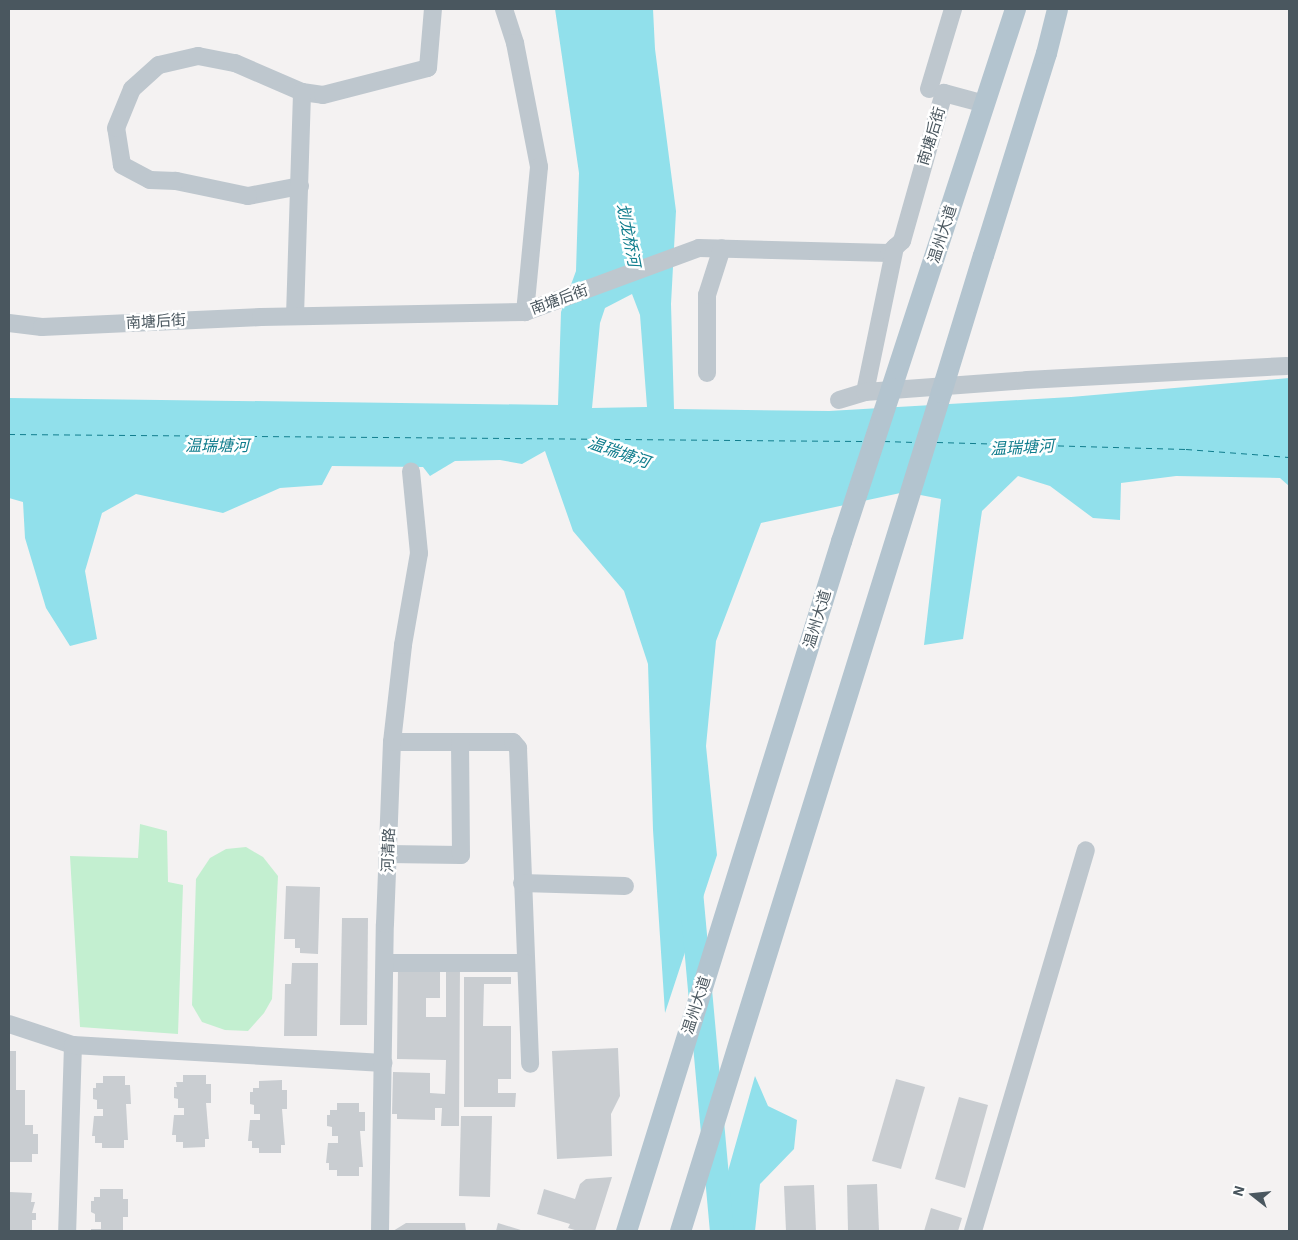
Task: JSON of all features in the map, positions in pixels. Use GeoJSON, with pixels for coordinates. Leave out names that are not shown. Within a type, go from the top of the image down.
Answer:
{"type":"FeatureCollection","features":[{"type":"Feature","properties":{"kind":"main road","name":"温州大道"},"geometry":{"type":"LineString","coordinates":[[626,1231],[841,541],[1015,9]]}},
{"type":"Feature","properties":{"kind":"main road"},"geometry":{"type":"LineString","coordinates":[[680,1231],[984,255],[1058,9]]}},
{"type":"Feature","properties":{"kind":"street"},"geometry":{"type":"LineString","coordinates":[[300,186],[248,196],[176,181],[150,180],[122,165],[116,128],[132,88],[159,65],[198,56],[235,63],[302,92],[323,95],[428,68],[433,9]]}},
{"type":"Feature","properties":{"kind":"street"},"geometry":{"type":"LineString","coordinates":[[504,9],[515,43],[539,167],[525,312]]}},
{"type":"Feature","properties":{"kind":"street"},"geometry":{"type":"LineString","coordinates":[[929,89],[953,9]]}},
{"type":"Feature","properties":{"kind":"street","name":"南塘后街"},"geometry":{"type":"LineString","coordinates":[[9,323],[42,327],[296,316],[525,312],[700,248],[889,253],[902,240],[929,89],[985,104]]}},
{"type":"Feature","properties":{"kind":"street"},"geometry":{"type":"LineString","coordinates":[[296,316],[302,92]]}},
{"type":"Feature","properties":{"kind":"street"},"geometry":{"type":"LineString","coordinates":[[865,392],[895,247]]}},
{"type":"Feature","properties":{"kind":"street"},"geometry":{"type":"LineString","coordinates":[[707,374],[707,295],[722,248]]}},
{"type":"Feature","properties":{"kind":"street"},"geometry":{"type":"LineString","coordinates":[[839,400],[865,392],[1027,380],[1287,366]]}},
{"type":"Feature","properties":{"kind":"street","name":"河清路"},"geometry":{"type":"LineString","coordinates":[[380,1231],[385,963],[392,742],[403,645],[419,552],[411,471]]}},
{"type":"Feature","properties":{"kind":"street"},"geometry":{"type":"LineString","coordinates":[[392,742],[512,742],[518,748],[530,1064]]}},
{"type":"Feature","properties":{"kind":"street"},"geometry":{"type":"LineString","coordinates":[[388,854],[462,856],[460,742]]}},
{"type":"Feature","properties":{"kind":"street"},"geometry":{"type":"LineString","coordinates":[[973,1231],[1086,850]]}},
{"type":"Feature","properties":{"kind":"street"},"geometry":{"type":"LineString","coordinates":[[522,883],[624,886]]}},
{"type":"Feature","properties":{"kind":"street"},"geometry":{"type":"LineString","coordinates":[[385,963],[525,963]]}},
{"type":"Feature","properties":{"kind":"street"},"geometry":{"type":"LineString","coordinates":[[9,1024],[73,1045],[383,1062]]}},
{"type":"Feature","properties":{"kind":"street"},"geometry":{"type":"LineString","coordinates":[[67,1231],[73,1045]]}},
{"type":"Feature","properties":{"kind":"green space"},"geometry":{"type":"Polygon","coordinates":[[[140,824],[167,831],[168,882],[183,885],[178,1034],[80,1027],[70,856],[138,858],[140,824]]]}},
{"type":"Feature","properties":{"kind":"green space"},"geometry":{"type":"Polygon","coordinates":[[[246,847],[263,857],[278,876],[272,999],[264,1013],[248,1031],[225,1030],[202,1022],[192,1005],[196,879],[210,858],[226,849],[246,847]]]}},
{"type":"Feature","properties":{"kind":"water"},"geometry":{"type":"Polygon","coordinates":[[[555,9],[653,9],[655,49],[676,211],[671,304],[674,409],[829,411],[1071,397],[1289,378],[1289,486],[1280,478],[1176,476],[1121,483],[1120,520],[1093,518],[1050,486],[1018,476],[982,511],[963,639],[924,645],[941,499],[905,492],[761,523],[716,641],[706,746],[717,855],[665,1013],[653,830],[648,664],[624,591],[573,531],[545,451],[522,464],[500,460],[455,461],[430,476],[423,467],[332,466],[322,485],[280,488],[223,513],[136,494],[102,513],[85,571],[97,639],[70,646],[46,608],[25,538],[23,502],[9,498],[9,398],[558,405],[561,312],[576,271],[579,173],[555,9]],[[632,294],[605,308],[600,323],[592,408],[647,407],[640,315],[632,294]]]}},
{"type":"Feature","properties":{"kind":"water"},"geometry":{"type":"Polygon","coordinates":[[[755,1076],[768,1106],[797,1120],[794,1149],[760,1184],[755,1231],[711,1231],[755,1076]]]}},
{"type":"Feature","properties":{"kind":"building"},"geometry":{"type":"Polygon","coordinates":[[[286,886],[320,887],[318,954],[300,953],[300,948],[295,948],[295,939],[284,939],[286,886]]]}},
{"type":"Feature","properties":{"kind":"building"},"geometry":{"type":"Polygon","coordinates":[[[342,918],[368,918],[367,1025],[340,1025],[342,918]]]}},
{"type":"Feature","properties":{"kind":"building"},"geometry":{"type":"Polygon","coordinates":[[[292,963],[318,963],[317,1036],[284,1036],[285,984],[291,984],[292,963]]]}},
{"type":"Feature","properties":{"kind":"building"},"geometry":{"type":"Polygon","coordinates":[[[398,967],[440,967],[440,998],[426,998],[426,1017],[446,1017],[446,967],[460,967],[459,1126],[441,1126],[442,1108],[435,1108],[435,1120],[397,1119],[397,1114],[392,1114],[393,1072],[430,1073],[430,1093],[445,1094],[446,1060],[397,1059],[398,967]]]}},
{"type":"Feature","properties":{"kind":"building"},"geometry":{"type":"Polygon","coordinates":[[[464,977],[511,977],[511,984],[484,984],[483,1026],[511,1026],[511,1079],[498,1079],[498,1093],[516,1093],[515,1107],[464,1107],[464,977]]]}},
{"type":"Feature","properties":{"kind":"building"},"geometry":{"type":"Polygon","coordinates":[[[618,1048],[620,1096],[611,1114],[612,1156],[557,1159],[552,1051],[618,1048]]]}},
{"type":"Feature","properties":{"kind":"building"},"geometry":{"type":"Polygon","coordinates":[[[9,1051],[16,1051],[16,1090],[25,1090],[25,1125],[33,1125],[33,1134],[38,1134],[38,1154],[32,1154],[32,1162],[10,1162],[9,1051]]]}},
{"type":"Feature","properties":{"kind":"building"},"geometry":{"type":"Polygon","coordinates":[[[183,1075],[206,1075],[206,1084],[211,1084],[211,1103],[206,1103],[209,1139],[205,1139],[205,1147],[183,1148],[183,1142],[176,1142],[176,1135],[172,1135],[174,1115],[184,1115],[184,1108],[178,1108],[178,1099],[174,1098],[174,1087],[177,1087],[176,1082],[183,1082],[183,1075]]]}},
{"type":"Feature","properties":{"kind":"building"},"geometry":{"type":"Polygon","coordinates":[[[103,1076],[125,1076],[125,1085],[130,1085],[131,1104],[126,1104],[128,1140],[124,1140],[124,1148],[102,1148],[102,1143],[95,1143],[95,1136],[92,1136],[94,1116],[103,1116],[103,1109],[97,1109],[97,1100],[93,1099],[93,1088],[96,1088],[96,1083],[103,1083],[103,1076]]]}},
{"type":"Feature","properties":{"kind":"building"},"geometry":{"type":"Polygon","coordinates":[[[896,1079],[925,1087],[901,1169],[872,1161],[896,1079]]]}},
{"type":"Feature","properties":{"kind":"building"},"geometry":{"type":"Polygon","coordinates":[[[282,1080],[282,1090],[287,1090],[287,1109],[282,1109],[285,1145],[281,1145],[281,1153],[259,1153],[259,1148],[252,1148],[252,1141],[248,1141],[250,1120],[260,1120],[260,1114],[254,1114],[254,1105],[250,1104],[250,1092],[253,1092],[253,1088],[259,1088],[259,1081],[282,1080]]]}},
{"type":"Feature","properties":{"kind":"building"},"geometry":{"type":"Polygon","coordinates":[[[959,1097],[988,1105],[965,1188],[935,1179],[959,1097]]]}},
{"type":"Feature","properties":{"kind":"building"},"geometry":{"type":"Polygon","coordinates":[[[337,1103],[359,1103],[359,1112],[365,1112],[365,1131],[360,1131],[363,1167],[359,1167],[359,1176],[337,1176],[337,1170],[329,1170],[329,1163],[326,1163],[328,1143],[338,1143],[338,1136],[332,1136],[332,1127],[327,1126],[327,1115],[330,1115],[330,1110],[337,1110],[337,1103]]]}},
{"type":"Feature","properties":{"kind":"building"},"geometry":{"type":"Polygon","coordinates":[[[461,1116],[492,1116],[490,1197],[459,1196],[461,1116]]]}},
{"type":"Feature","properties":{"kind":"building"},"geometry":{"type":"Polygon","coordinates":[[[612,1177],[595,1231],[578,1231],[568,1228],[570,1224],[537,1214],[544,1189],[575,1199],[580,1184],[586,1179],[612,1177]]]}},
{"type":"Feature","properties":{"kind":"building"},"geometry":{"type":"Polygon","coordinates":[[[877,1184],[879,1231],[848,1231],[847,1185],[877,1184]]]}},
{"type":"Feature","properties":{"kind":"building"},"geometry":{"type":"Polygon","coordinates":[[[814,1185],[816,1231],[786,1231],[784,1186],[814,1185]]]}},
{"type":"Feature","properties":{"kind":"building"},"geometry":{"type":"Polygon","coordinates":[[[100,1189],[123,1189],[123,1199],[128,1199],[128,1217],[123,1217],[123,1231],[91,1231],[91,1229],[101,1229],[101,1222],[95,1222],[95,1214],[91,1212],[91,1201],[94,1201],[94,1197],[100,1197],[100,1189]]]}},
{"type":"Feature","properties":{"kind":"building"},"geometry":{"type":"Polygon","coordinates":[[[9,1192],[32,1193],[31,1202],[35,1202],[32,1213],[36,1213],[36,1220],[32,1220],[32,1231],[9,1231],[9,1192]]]}},
{"type":"Feature","properties":{"kind":"building"},"geometry":{"type":"Polygon","coordinates":[[[931,1208],[962,1218],[958,1231],[924,1231],[931,1208]]]}},
{"type":"Feature","properties":{"kind":"building"},"geometry":{"type":"Polygon","coordinates":[[[406,1223],[465,1223],[466,1231],[393,1231],[406,1223]]]}},
{"type":"Feature","properties":{"kind":"building"},"geometry":{"type":"Polygon","coordinates":[[[498,1223],[524,1231],[496,1231],[498,1223]]]}},
{"type":"Feature","properties":{"kind":"waterway"},"geometry":{"type":"LineString","coordinates":[[691,891],[722,1231]]}},
{"type":"Feature","properties":{"kind":"ferry route"},"geometry":{"type":"LineString","coordinates":[[9,434],[863,441]]}},
{"type":"Feature","properties":{"kind":"ferry route"},"geometry":{"type":"LineString","coordinates":[[884,441],[915,442]]}},
{"type":"Feature","properties":{"kind":"ferry route"},"geometry":{"type":"LineString","coordinates":[[937,442],[1186,449],[1289,457]]}},
{"type":"Feature","properties":{"kind":"water label","name":"划龙桥河"},"geometry":{"type":"Point","coordinates":[629,235]}},
{"type":"Feature","properties":{"kind":"water label","name":"温瑞塘河"},"geometry":{"type":"Point","coordinates":[217,445]}},
{"type":"Feature","properties":{"kind":"water label","name":"温瑞塘河"},"geometry":{"type":"Point","coordinates":[1022,447]}},
{"type":"Feature","properties":{"kind":"water label","name":"温瑞塘河"},"geometry":{"type":"Point","coordinates":[619,452]}}]}
